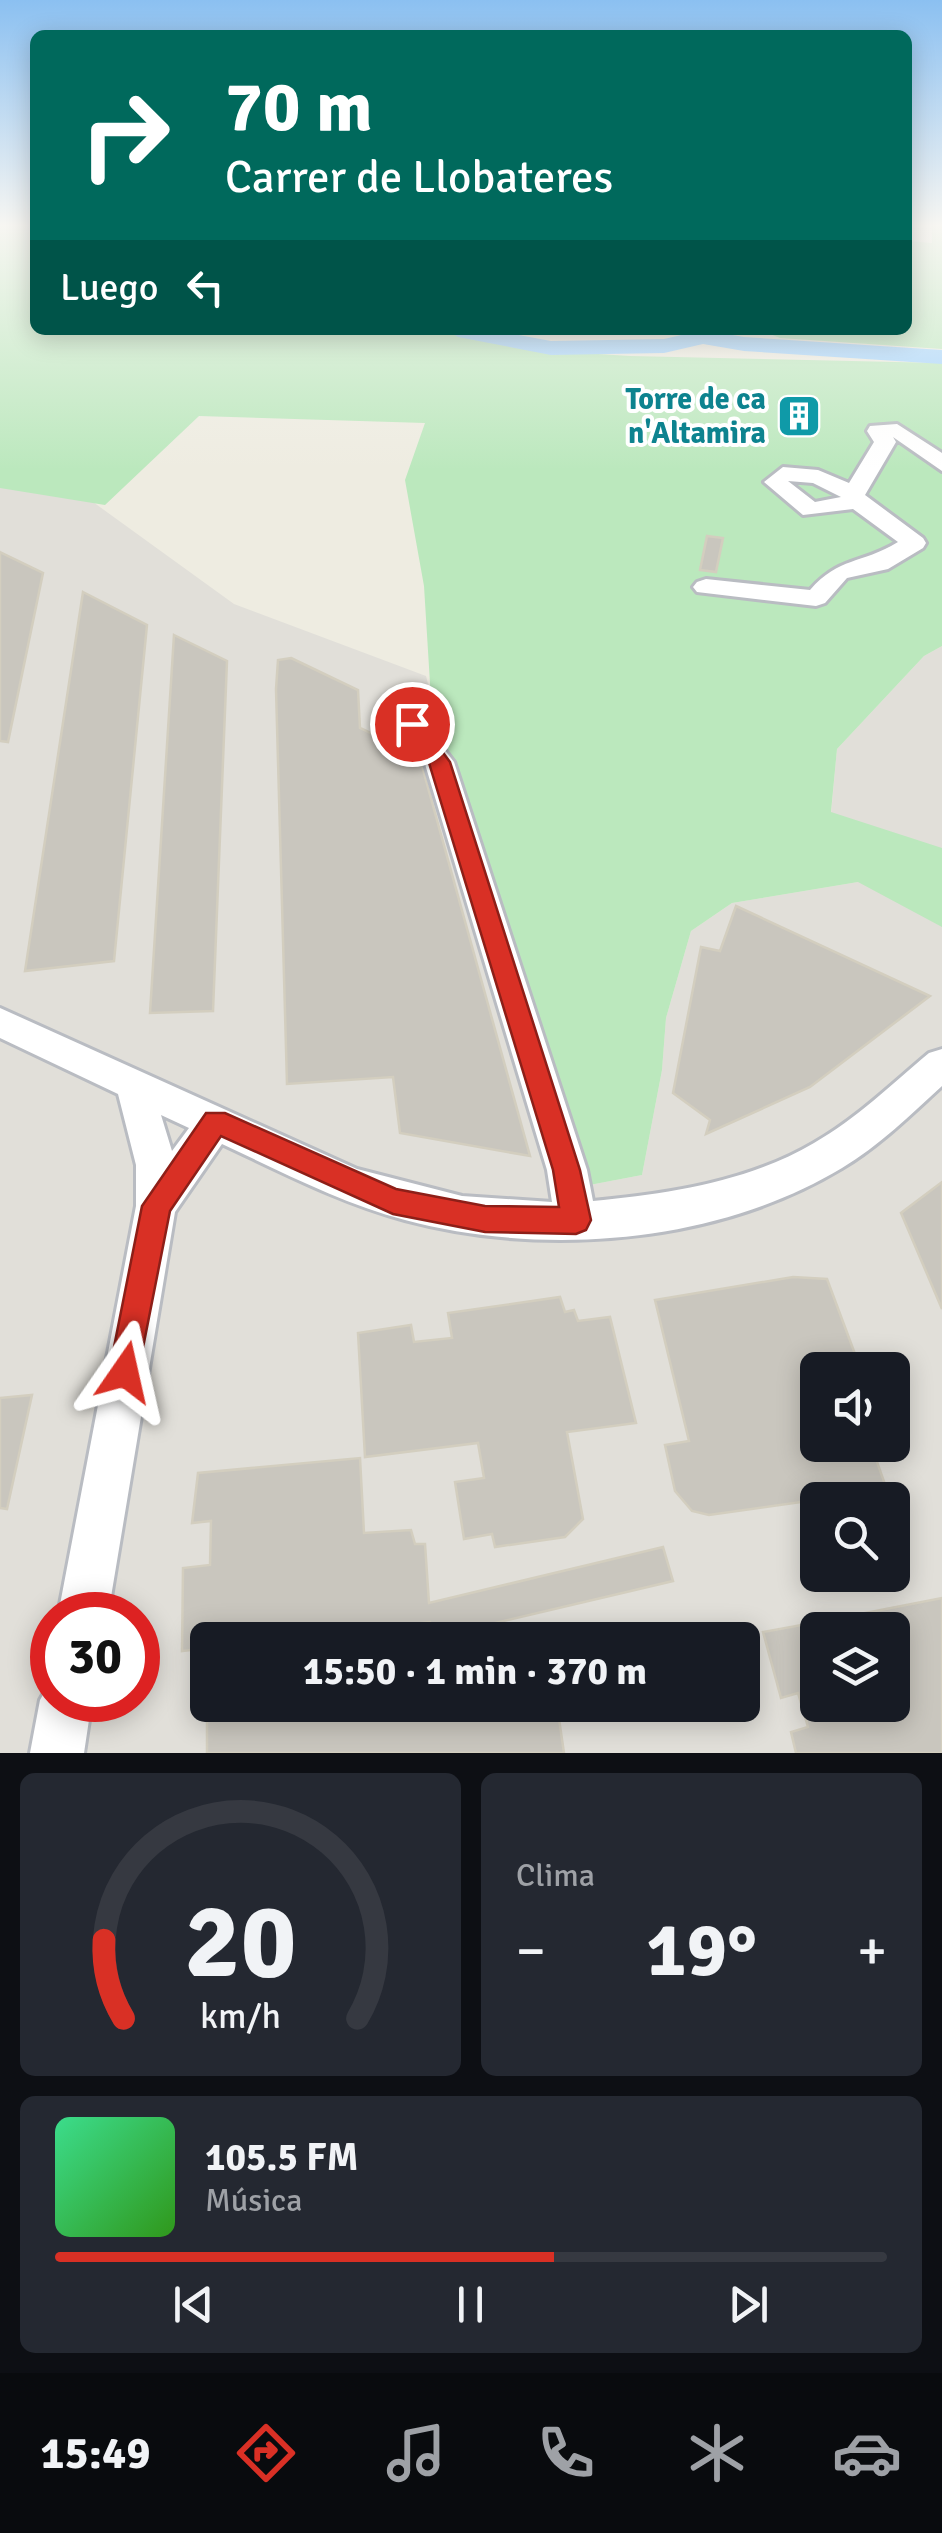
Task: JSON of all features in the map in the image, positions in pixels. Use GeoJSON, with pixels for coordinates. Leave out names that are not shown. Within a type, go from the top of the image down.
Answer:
{"type":"FeatureCollection","features":[{"type":"Feature","properties":{"kind":"street"},"geometry":{"type":"LineString","coordinates":[[706,587],[816,598],[839,572],[878,564],[914,543],[856,497],[885,442],[907,445],[939,461]]}},
{"type":"Feature","properties":{"kind":"street"},"geometry":{"type":"LineString","coordinates":[[412,724],[440,762],[562,1154],[576,1220]]}},
{"type":"Feature","properties":{"kind":"street"},"geometry":{"type":"LineString","coordinates":[[0,1022],[393,1201],[485,1219],[576,1220],[660,1214],[810,1166],[852,1140],[942,1064]]}},
{"type":"Feature","properties":{"kind":"street"},"geometry":{"type":"LineString","coordinates":[[87,1592],[156,1206],[153,1153],[133,1081]]}},
{"type":"Feature","properties":{"kind":"street"},"geometry":{"type":"LineString","coordinates":[[156,1206],[216,1121]]}},
{"type":"Feature","properties":{"kind":"street"},"geometry":{"type":"LineString","coordinates":[[56,1753],[62,1722]]}},
{"type":"Feature","properties":{"kind":"shaded area"},"geometry":{"type":"Polygon","coordinates":[[[0,487],[93,502],[234,604],[426,676],[558,1191],[642,1175],[662,1070],[666,1018],[691,931],[732,903],[858,882],[830,825],[837,749],[924,656],[942,646],[942,1753],[0,1753],[0,487]]]}},
{"type":"Feature","properties":{"kind":"green space"},"geometry":{"type":"Polygon","coordinates":[[[0,306],[30,306],[30,335],[462,335],[535,350],[630,356],[942,363],[942,646],[924,656],[837,749],[831,812],[942,848],[942,927],[858,882],[732,903],[691,931],[666,1018],[662,1070],[642,1175],[558,1191],[433,732],[424,586],[405,480],[425,423],[199,416],[105,505],[0,488],[0,306]]]}},
{"type":"Feature","properties":{"kind":"green space"},"geometry":{"type":"Polygon","coordinates":[[[912,306],[942,306],[942,349],[772,335],[912,335],[912,306]]]}},
{"type":"Feature","properties":{"kind":"building"},"geometry":{"type":"Polygon","coordinates":[[[707,536],[723,538],[716,572],[700,570],[707,536]]]}},
{"type":"Feature","properties":{"kind":"building"},"geometry":{"type":"Polygon","coordinates":[[[0,552],[43,573],[8,742],[0,741],[0,552]]]}},
{"type":"Feature","properties":{"kind":"building"},"geometry":{"type":"Polygon","coordinates":[[[83,592],[147,625],[114,961],[25,971],[83,592]]]}},
{"type":"Feature","properties":{"kind":"building"},"geometry":{"type":"Polygon","coordinates":[[[174,635],[227,661],[213,1011],[150,1013],[174,635]]]}},
{"type":"Feature","properties":{"kind":"building"},"geometry":{"type":"Polygon","coordinates":[[[291,658],[358,690],[360,728],[413,753],[422,766],[530,1156],[400,1133],[393,1077],[287,1084],[276,689],[278,660],[291,658]]]}},
{"type":"Feature","properties":{"kind":"building"},"geometry":{"type":"Polygon","coordinates":[[[736,906],[930,996],[810,1087],[706,1134],[710,1120],[673,1093],[701,947],[720,951],[736,906]]]}},
{"type":"Feature","properties":{"kind":"building"},"geometry":{"type":"Polygon","coordinates":[[[942,1182],[942,1309],[901,1213],[942,1182]]]}},
{"type":"Feature","properties":{"kind":"building"},"geometry":{"type":"Polygon","coordinates":[[[793,1277],[827,1279],[854,1352],[800,1352],[800,1462],[877,1462],[884,1482],[800,1482],[800,1502],[709,1515],[692,1511],[675,1491],[665,1445],[689,1441],[655,1300],[793,1277]]]}},
{"type":"Feature","properties":{"kind":"building"},"geometry":{"type":"Polygon","coordinates":[[[560,1297],[565,1312],[574,1310],[578,1321],[610,1317],[636,1423],[567,1432],[583,1519],[565,1537],[495,1547],[492,1534],[464,1539],[455,1482],[484,1478],[478,1443],[365,1457],[358,1333],[411,1325],[414,1342],[452,1338],[448,1313],[560,1297]]]}},
{"type":"Feature","properties":{"kind":"building"},"geometry":{"type":"Polygon","coordinates":[[[32,1395],[7,1509],[0,1508],[0,1398],[32,1395]]]}},
{"type":"Feature","properties":{"kind":"building"},"geometry":{"type":"Polygon","coordinates":[[[360,1458],[364,1533],[411,1530],[415,1544],[425,1544],[429,1603],[663,1547],[673,1581],[499,1622],[190,1622],[190,1650],[182,1651],[183,1568],[210,1565],[211,1521],[192,1523],[198,1473],[360,1458]]]}},
{"type":"Feature","properties":{"kind":"building"},"geometry":{"type":"Polygon","coordinates":[[[942,1598],[942,1753],[796,1753],[791,1732],[808,1727],[807,1722],[910,1722],[910,1612],[870,1612],[942,1598]]]}},
{"type":"Feature","properties":{"kind":"building"},"geometry":{"type":"Polygon","coordinates":[[[800,1625],[800,1700],[798,1693],[781,1698],[763,1632],[800,1625]]]}},
{"type":"Feature","properties":{"kind":"building"},"geometry":{"type":"Polygon","coordinates":[[[207,1722],[559,1722],[564,1753],[207,1753],[207,1722]]]}},
{"type":"Feature","properties":{"kind":"waterway"},"geometry":{"type":"LineString","coordinates":[[484,335],[551,348],[664,346],[703,337],[744,344],[942,357]]}},
{"type":"Feature","properties":{"kind":"place","name":"Torre de ca n'Altamira"},"geometry":{"type":"Point","coordinates":[799,416]}},
{"type":"Feature","properties":{"kind":"route"},"geometry":{"type":"LineString","coordinates":[[125,1372],[156,1206],[216,1121],[348,1184],[393,1201],[485,1219],[576,1220],[557,1138],[440,762],[412,724]]}}]}
